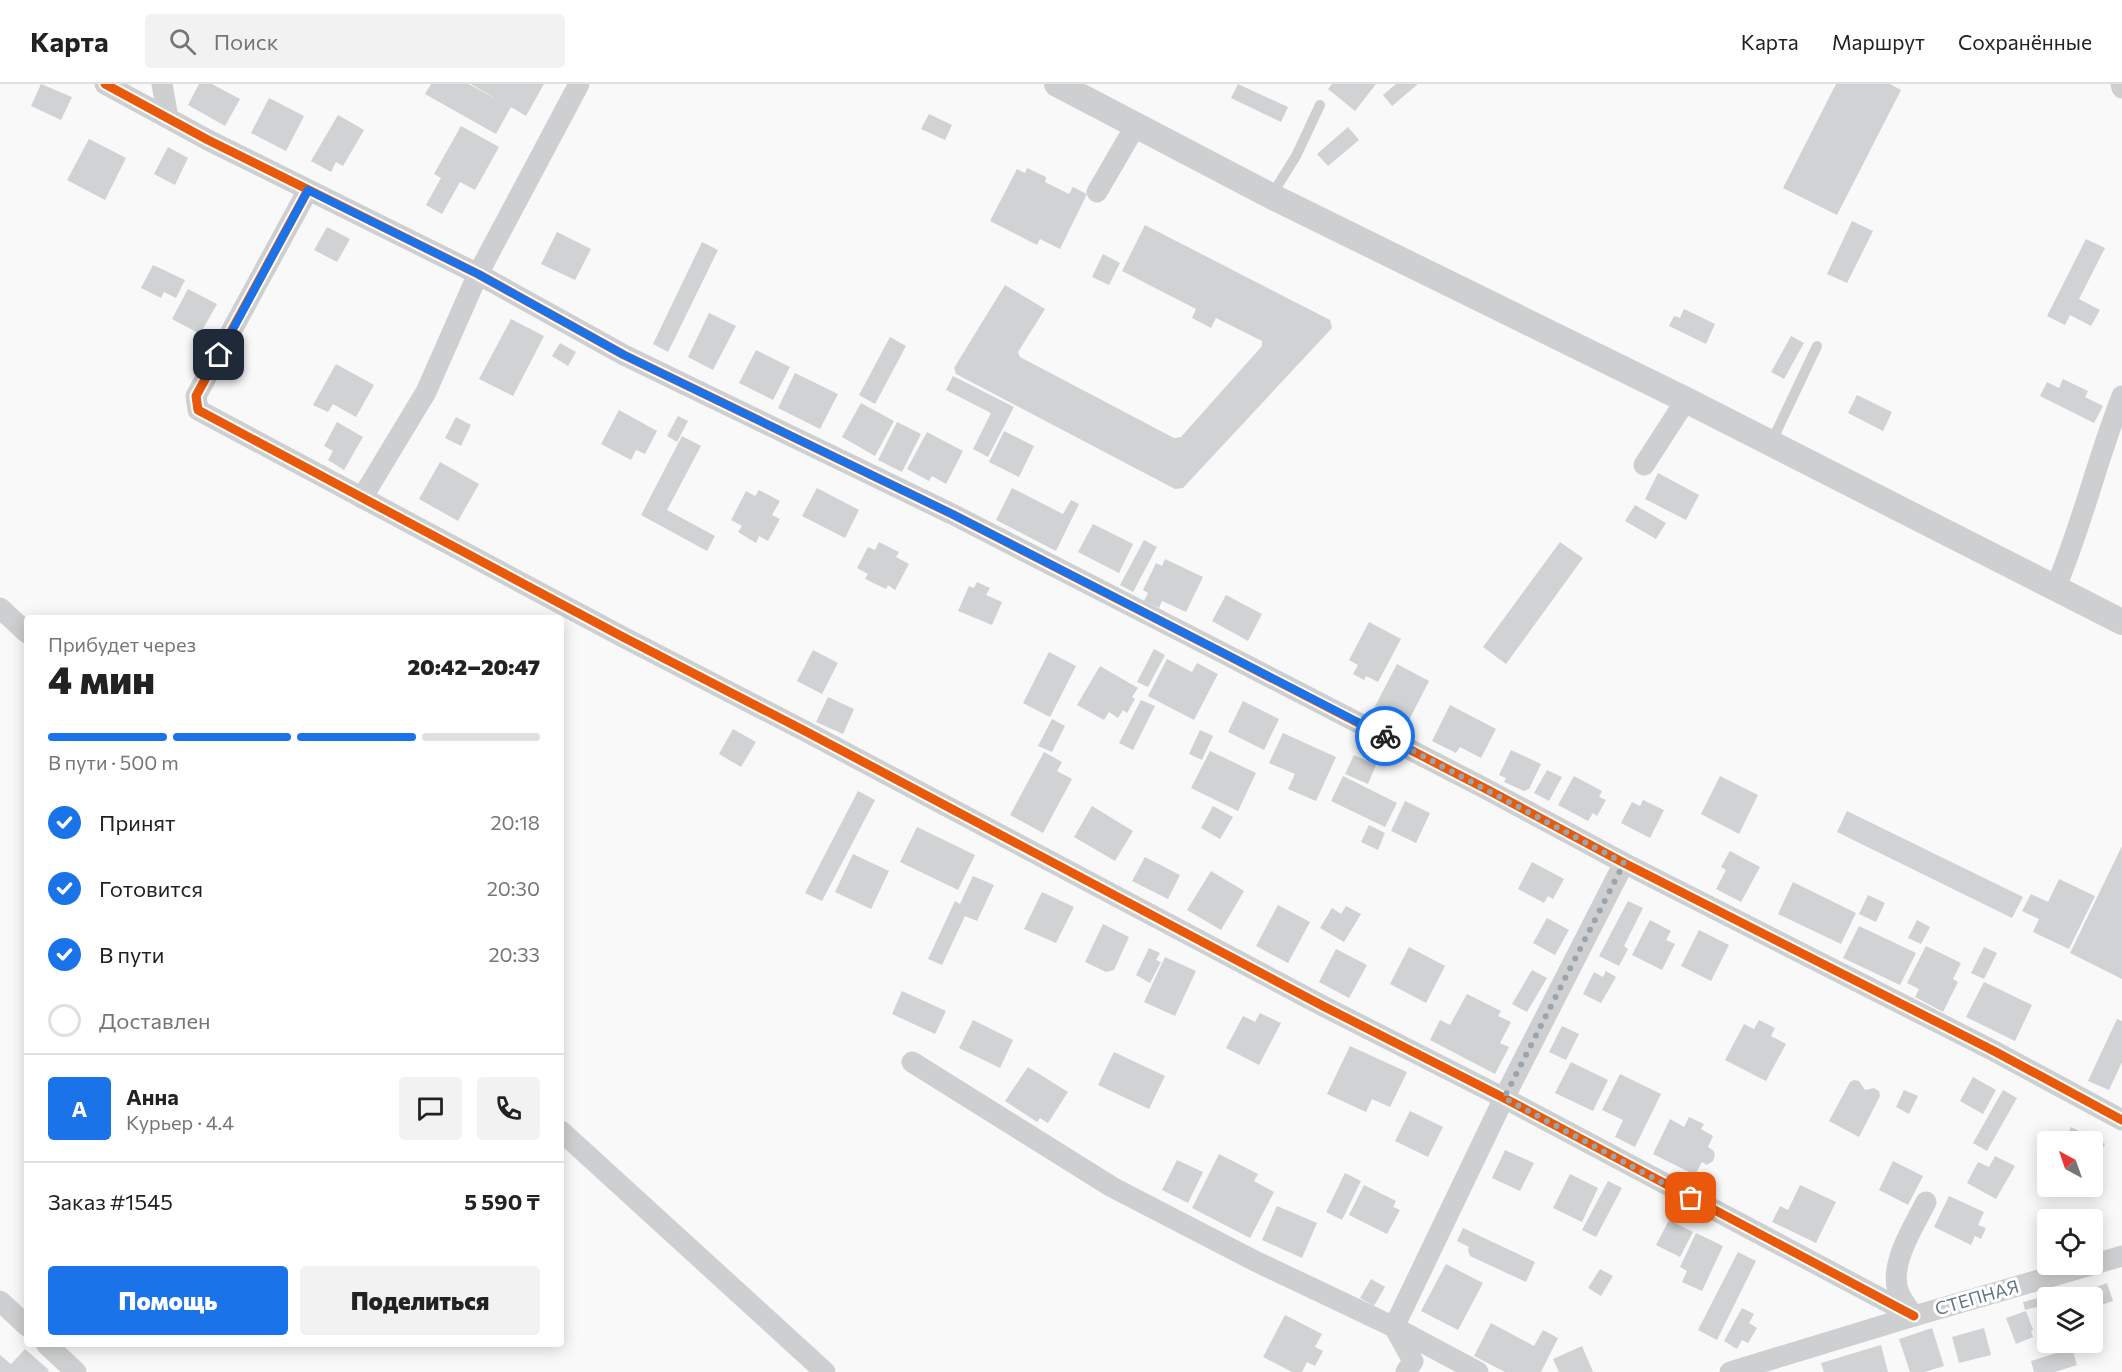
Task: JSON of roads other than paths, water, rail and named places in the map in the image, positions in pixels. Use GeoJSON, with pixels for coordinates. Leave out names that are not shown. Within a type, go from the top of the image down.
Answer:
{"type":"FeatureCollection","features":[{"type":"Feature","properties":{"kind":"street"},"geometry":{"type":"LineString","coordinates":[[105,84],[308,190],[478,274],[624,355],[952,514],[1490,790],[1624,863],[1994,1050],[2122,1120]]}},
{"type":"Feature","properties":{"kind":"street"},"geometry":{"type":"LineString","coordinates":[[162,84],[168,118]]}},
{"type":"Feature","properties":{"kind":"street"},"geometry":{"type":"LineString","coordinates":[[362,498],[426,392],[478,274],[579,84]]}},
{"type":"Feature","properties":{"kind":"street"},"geometry":{"type":"LineString","coordinates":[[1057,84],[1271,196],[1686,400],[2122,622]]}},
{"type":"Feature","properties":{"kind":"street"},"geometry":{"type":"LineString","coordinates":[[1098,192],[1136,125]]}},
{"type":"Feature","properties":{"kind":"street"},"geometry":{"type":"LineString","coordinates":[[308,190],[196,396],[198,410],[1914,1316]]}},
{"type":"Feature","properties":{"kind":"street"},"geometry":{"type":"LineString","coordinates":[[2055,589],[2072,547],[2122,396]]}},
{"type":"Feature","properties":{"kind":"street"},"geometry":{"type":"LineString","coordinates":[[1644,465],[1686,400]]}},
{"type":"Feature","properties":{"kind":"street"},"geometry":{"type":"LineString","coordinates":[[0,608],[24,630]]}},
{"type":"Feature","properties":{"kind":"street"},"geometry":{"type":"LineString","coordinates":[[1394,1327],[1504,1098],[1624,863]]}},
{"type":"Feature","properties":{"kind":"street"},"geometry":{"type":"LineString","coordinates":[[912,1062],[1112,1187],[1253,1260],[1394,1327],[1478,1372]]}},
{"type":"Feature","properties":{"kind":"street"},"geometry":{"type":"LineString","coordinates":[[564,1134],[825,1372]]}},
{"type":"Feature","properties":{"kind":"street"},"geometry":{"type":"LineString","coordinates":[[1914,1316],[1899,1294],[1897,1279],[1900,1254],[1926,1202]]}},
{"type":"Feature","properties":{"kind":"street","name":"СТЕПНАЯ"},"geometry":{"type":"LineString","coordinates":[[1730,1372],[2122,1256]]}},
{"type":"Feature","properties":{"kind":"street"},"geometry":{"type":"LineString","coordinates":[[0,1301],[24,1323]]}},
{"type":"Feature","properties":{"kind":"street"},"geometry":{"type":"LineString","coordinates":[[1394,1327],[1413,1361],[1406,1372]]}},
{"type":"Feature","properties":{"kind":"street"},"geometry":{"type":"LineString","coordinates":[[49,1347],[76,1372]]}},
{"type":"Feature","properties":{"kind":"lane"},"geometry":{"type":"LineString","coordinates":[[1271,196],[1296,156],[1320,105]]}},
{"type":"Feature","properties":{"kind":"lane"},"geometry":{"type":"LineString","coordinates":[[1770,443],[1817,346]]}}]}
